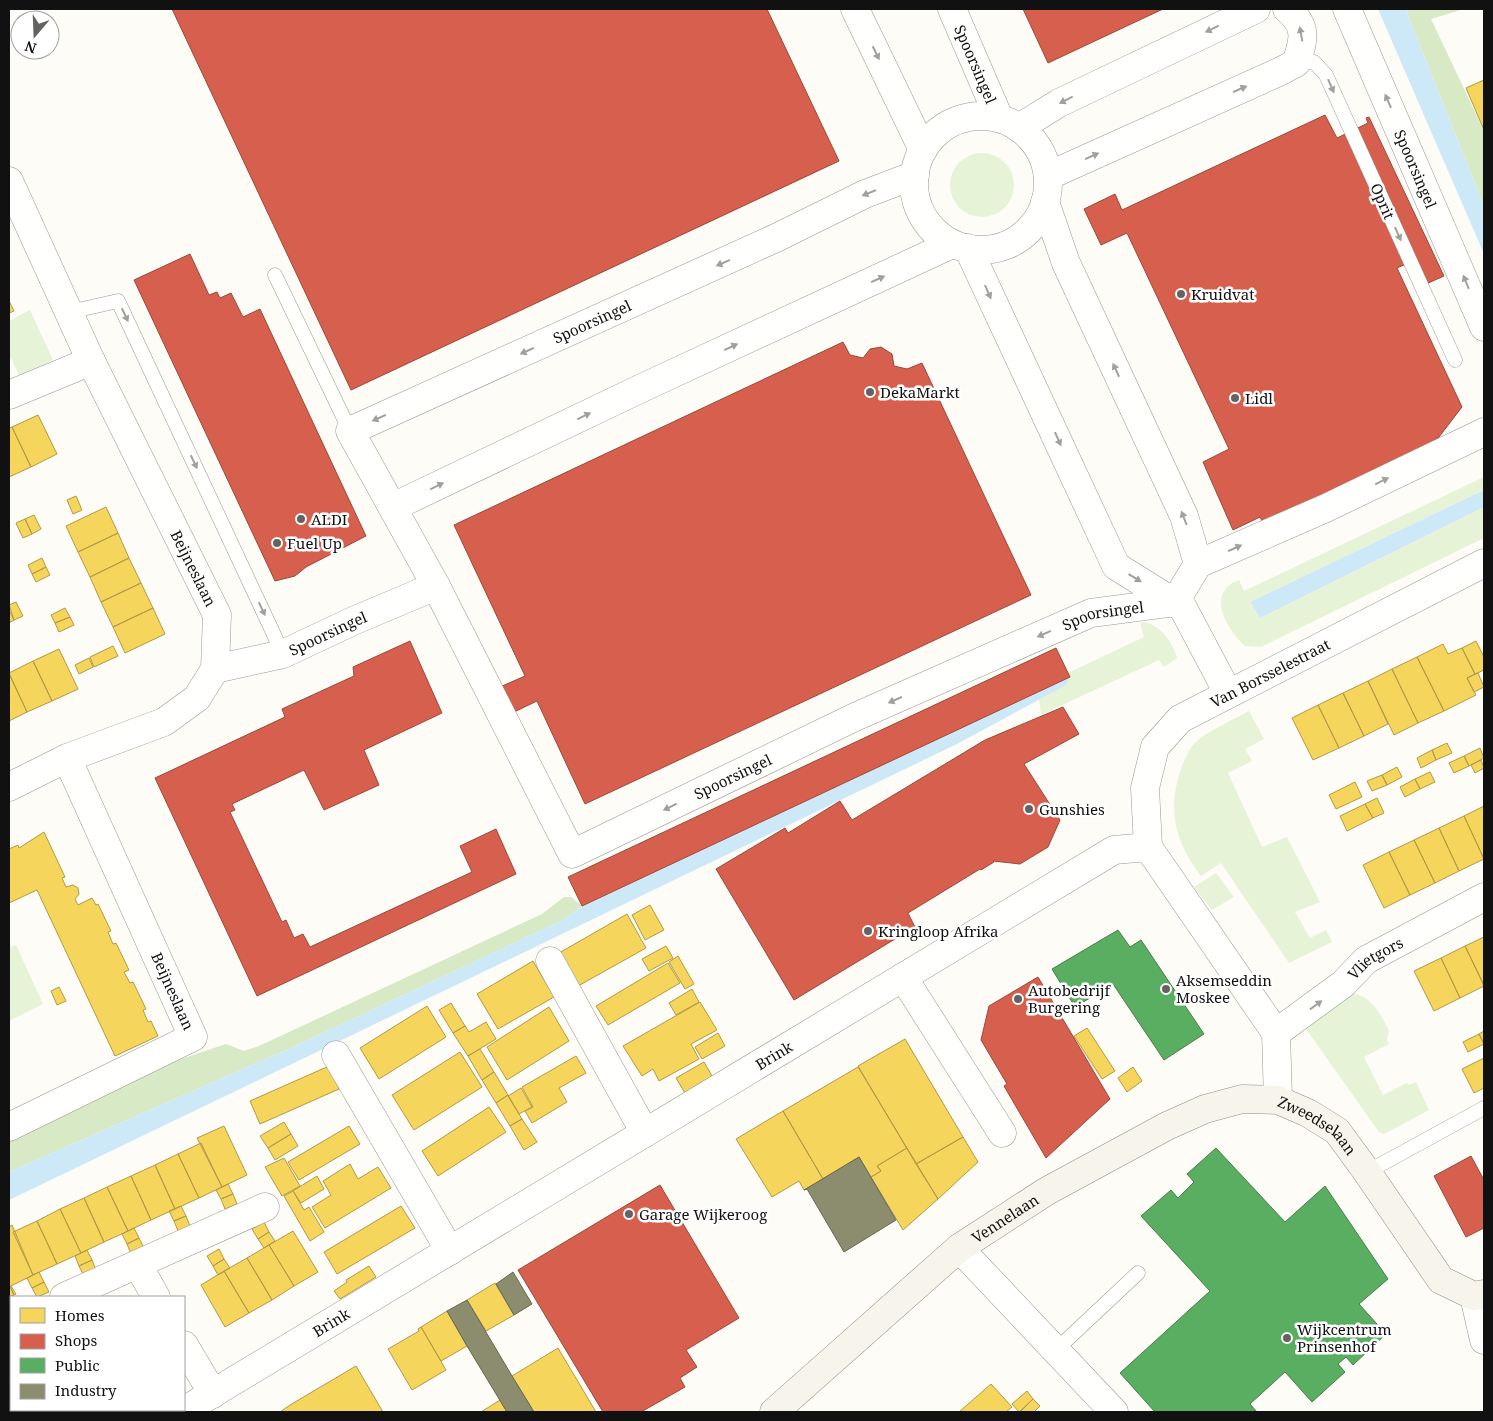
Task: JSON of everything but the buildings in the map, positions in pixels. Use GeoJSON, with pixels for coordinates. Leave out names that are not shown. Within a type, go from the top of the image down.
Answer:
{"type":"FeatureCollection","features":[{"type":"Feature","properties":{"kind":"street","name":"Spoorsingel"},"geometry":{"type":"LineString","coordinates":[[855,9],[919,162]]}},
{"type":"Feature","properties":{"kind":"street","name":"Spoorsingel"},"geometry":{"type":"LineString","coordinates":[[952,9],[1009,123]]}},
{"type":"Feature","properties":{"kind":"street"},"geometry":{"type":"LineString","coordinates":[[1009,123],[1059,103],[1256,9]]}},
{"type":"Feature","properties":{"kind":"street"},"geometry":{"type":"LineString","coordinates":[[1048,176],[1281,71],[1296,62],[1304,40],[1303,34],[1296,16],[1287,9]]}},
{"type":"Feature","properties":{"kind":"street","name":"Spoorsingel"},"geometry":{"type":"LineString","coordinates":[[1347,9],[1484,327]]}},
{"type":"Feature","properties":{"kind":"street","name":"Spoorsingel"},"geometry":{"type":"LineString","coordinates":[[977,116],[1009,123],[1035,143],[1048,176],[1045,202],[1033,226],[1016,240],[996,248],[974,250],[960,246],[934,231],[921,213],[914,192],[919,162],[937,132],[956,121],[977,116]]}},
{"type":"Feature","properties":{"kind":"street","name":"Spoorsingel"},"geometry":{"type":"LineString","coordinates":[[919,162],[865,194],[778,237],[350,430],[436,586],[572,854],[855,717],[1091,613],[1175,602]]}},
{"type":"Feature","properties":{"kind":"street","name":"Beijneslaan"},"geometry":{"type":"LineString","coordinates":[[9,181],[91,361],[217,615],[216,669]]}},
{"type":"Feature","properties":{"kind":"street"},"geometry":{"type":"LineString","coordinates":[[1045,202],[1066,263],[1184,516],[1198,564]]}},
{"type":"Feature","properties":{"kind":"street","name":"Spoorsingel"},"geometry":{"type":"LineString","coordinates":[[393,507],[644,387],[960,246]]}},
{"type":"Feature","properties":{"kind":"street","name":"Spoorsingel"},"geometry":{"type":"LineString","coordinates":[[960,246],[1116,566],[1175,602],[1187,613],[1228,693]]}},
{"type":"Feature","properties":{"kind":"street"},"geometry":{"type":"LineString","coordinates":[[9,395],[91,361]]}},
{"type":"Feature","properties":{"kind":"street"},"geometry":{"type":"LineString","coordinates":[[1175,602],[1198,564],[1326,508],[1484,432]]}},
{"type":"Feature","properties":{"kind":"street","name":"Van Borsselestraat"},"geometry":{"type":"LineString","coordinates":[[1148,847],[1145,788],[1155,747],[1180,720],[1228,693],[1484,564]]}},
{"type":"Feature","properties":{"kind":"street","name":"Spoorsingel"},"geometry":{"type":"LineString","coordinates":[[216,669],[283,654],[353,621],[436,586]]}},
{"type":"Feature","properties":{"kind":"street"},"geometry":{"type":"LineString","coordinates":[[9,787],[67,758],[164,722],[197,698],[216,669]]}},
{"type":"Feature","properties":{"kind":"street","name":"Beijneslaan"},"geometry":{"type":"LineString","coordinates":[[9,1127],[193,1037],[67,758]]}},
{"type":"Feature","properties":{"kind":"street"},"geometry":{"type":"LineString","coordinates":[[1148,847],[1276,1034]]}},
{"type":"Feature","properties":{"kind":"street","name":"Brink"},"geometry":{"type":"LineString","coordinates":[[185,1410],[1114,850],[1148,847]]}},
{"type":"Feature","properties":{"kind":"street","name":"Vlietgors"},"geometry":{"type":"LineString","coordinates":[[1276,1034],[1343,984],[1366,960],[1484,897]]}},
{"type":"Feature","properties":{"kind":"street"},"geometry":{"type":"LineString","coordinates":[[550,961],[645,1133]]}},
{"type":"Feature","properties":{"kind":"street"},"geometry":{"type":"LineString","coordinates":[[903,977],[1002,1133]]}},
{"type":"Feature","properties":{"kind":"street","name":"Zweedselaan"},"geometry":{"type":"LineString","coordinates":[[1276,1034],[1278,1100],[1308,1113],[1337,1131],[1441,1280],[1479,1295],[1484,1340]]}},
{"type":"Feature","properties":{"kind":"street"},"geometry":{"type":"LineString","coordinates":[[336,1055],[450,1251]]}},
{"type":"Feature","properties":{"kind":"street","name":"Vennelaan"},"geometry":{"type":"LineString","coordinates":[[774,1412],[959,1248],[1047,1192],[1167,1126],[1205,1109],[1242,1099],[1278,1100]]}},
{"type":"Feature","properties":{"kind":"street"},"geometry":{"type":"LineString","coordinates":[[70,1296],[147,1283],[265,1207]]}},
{"type":"Feature","properties":{"kind":"street"},"geometry":{"type":"LineString","coordinates":[[959,1248],[1057,1349],[1114,1412]]}},
{"type":"Feature","properties":{"kind":"street"},"geometry":{"type":"LineString","coordinates":[[185,1347],[213,1394]]}},
{"type":"Feature","properties":{"kind":"lane","name":"Oprit"},"geometry":{"type":"LineString","coordinates":[[1296,62],[1314,62],[1326,75],[1455,360]]}},
{"type":"Feature","properties":{"kind":"lane"},"geometry":{"type":"LineString","coordinates":[[275,275],[350,430]]}},
{"type":"Feature","properties":{"kind":"lane"},"geometry":{"type":"LineString","coordinates":[[69,312],[118,301],[283,654]]}},
{"type":"Feature","properties":{"kind":"lane"},"geometry":{"type":"LineString","coordinates":[[1367,1172],[1484,1108]]}},
{"type":"Feature","properties":{"kind":"lane"},"geometry":{"type":"LineString","coordinates":[[1057,1349],[1138,1272]]}},
{"type":"Feature","properties":{"kind":"green space"},"geometry":{"type":"Polygon","coordinates":[[[1409,9],[1464,9],[1431,19],[1484,131],[1484,206],[1407,13],[1409,9]]]}},
{"type":"Feature","properties":{"kind":"green space"},"geometry":{"type":"Polygon","coordinates":[[[982,153],[994,156],[1005,162],[1011,173],[1014,185],[1011,197],[1005,208],[994,214],[982,217],[970,214],[959,208],[953,197],[950,185],[953,173],[959,162],[970,156],[982,153]]]}},
{"type":"Feature","properties":{"kind":"green space"},"geometry":{"type":"Polygon","coordinates":[[[30,310],[53,360],[20,377],[9,354],[9,321],[30,310]]]}},
{"type":"Feature","properties":{"kind":"green space"},"geometry":{"type":"Polygon","coordinates":[[[1484,477],[1484,490],[1250,602],[1260,618],[1484,507],[1484,538],[1261,647],[1245,646],[1231,630],[1222,611],[1221,602],[1223,593],[1229,586],[1239,580],[1244,591],[1484,477]]]}},
{"type":"Feature","properties":{"kind":"green space"},"geometry":{"type":"Polygon","coordinates":[[[1145,622],[1156,627],[1166,636],[1177,658],[1164,667],[1159,660],[1041,715],[1039,699],[1066,685],[1070,677],[1068,673],[1144,637],[1140,623],[1145,622]]]}},
{"type":"Feature","properties":{"kind":"green space"},"geometry":{"type":"Polygon","coordinates":[[[1249,711],[1264,739],[1245,749],[1252,761],[1228,773],[1262,847],[1287,837],[1320,902],[1295,912],[1310,938],[1326,930],[1332,942],[1289,963],[1221,863],[1201,876],[1185,852],[1176,827],[1174,800],[1176,786],[1186,756],[1191,748],[1208,733],[1249,711]]]}},
{"type":"Feature","properties":{"kind":"green space"},"geometry":{"type":"Polygon","coordinates":[[[1216,873],[1234,897],[1212,910],[1194,887],[1216,873]]]}},
{"type":"Feature","properties":{"kind":"green space"},"geometry":{"type":"Polygon","coordinates":[[[564,897],[571,897],[582,906],[563,920],[293,1047],[9,1172],[9,1138],[169,1063],[226,1044],[244,1051],[259,1046],[542,914],[564,897]]]}},
{"type":"Feature","properties":{"kind":"green space"},"geometry":{"type":"Polygon","coordinates":[[[16,945],[43,1004],[9,1021],[9,948],[16,945]]]}},
{"type":"Feature","properties":{"kind":"green space"},"geometry":{"type":"Polygon","coordinates":[[[1353,993],[1360,995],[1376,1008],[1389,1031],[1387,1040],[1389,1044],[1364,1057],[1383,1095],[1407,1083],[1409,1085],[1416,1082],[1429,1110],[1384,1134],[1379,1132],[1304,1026],[1353,993]]]}},
{"type":"Feature","properties":{"kind":"water"},"geometry":{"type":"Polygon","coordinates":[[[1378,9],[1409,9],[1407,13],[1484,206],[1484,254],[1378,9]]]}},
{"type":"Feature","properties":{"kind":"water"},"geometry":{"type":"Polygon","coordinates":[[[1484,490],[1484,507],[1260,618],[1250,602],[1484,490]]]}},
{"type":"Feature","properties":{"kind":"water"},"geometry":{"type":"Polygon","coordinates":[[[1070,677],[1066,685],[957,744],[9,1200],[9,1172],[293,1047],[563,920],[582,906],[1070,677]]]}},
{"type":"Feature","properties":{"kind":"place","name":"Kruidvat"},"geometry":{"type":"Point","coordinates":[1181,294]}},
{"type":"Feature","properties":{"kind":"place","name":"DekaMarkt"},"geometry":{"type":"Point","coordinates":[870,392]}},
{"type":"Feature","properties":{"kind":"place","name":"Lidl"},"geometry":{"type":"Point","coordinates":[1235,398]}},
{"type":"Feature","properties":{"kind":"place","name":"ALDI"},"geometry":{"type":"Point","coordinates":[301,519]}},
{"type":"Feature","properties":{"kind":"place","name":"Fuel Up"},"geometry":{"type":"Point","coordinates":[277,543]}},
{"type":"Feature","properties":{"kind":"place","name":"Gunshies"},"geometry":{"type":"Point","coordinates":[1029,809]}},
{"type":"Feature","properties":{"kind":"place","name":"Kringloop Afrika"},"geometry":{"type":"Point","coordinates":[868,931]}},
{"type":"Feature","properties":{"kind":"place","name":"Aksemseddin Moskee"},"geometry":{"type":"Point","coordinates":[1166,989]}},
{"type":"Feature","properties":{"kind":"place","name":"Autobedrijf Burgering"},"geometry":{"type":"Point","coordinates":[1018,999]}},
{"type":"Feature","properties":{"kind":"place","name":"Garage Wijkeroog"},"geometry":{"type":"Point","coordinates":[629,1214]}},
{"type":"Feature","properties":{"kind":"place","name":"Wijkcentrum Prinsenhof"},"geometry":{"type":"Point","coordinates":[1287,1338]}}]}
